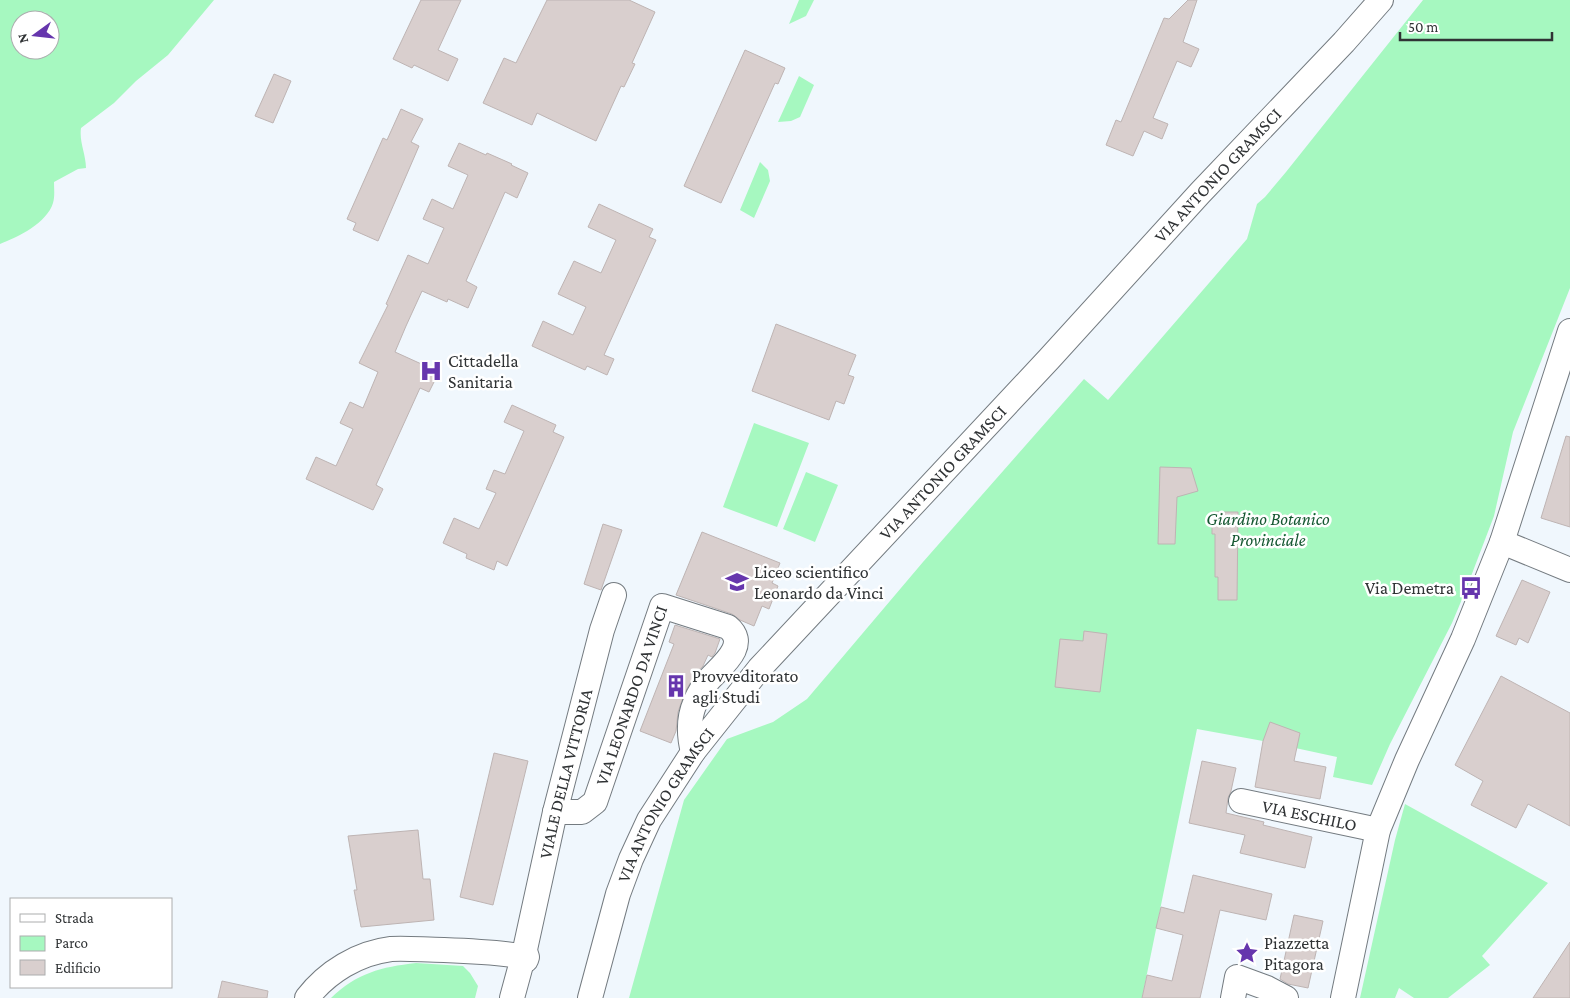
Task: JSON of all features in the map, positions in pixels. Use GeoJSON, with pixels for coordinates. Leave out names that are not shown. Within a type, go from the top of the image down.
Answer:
{"type":"FeatureCollection","features":[{"type":"Feature","properties":{"kind":"street","name":"VIA ANTONIO GRAMSCI"},"geometry":{"type":"LineString","coordinates":[[590,998],[618,894],[631,859],[649,820],[693,752],[759,669],[1049,359],[1200,193],[1344,42],[1381,0]]}},
{"type":"Feature","properties":{"kind":"street"},"geometry":{"type":"LineString","coordinates":[[1343,998],[1378,830],[1407,760],[1463,640],[1502,542],[1570,331]]}},
{"type":"Feature","properties":{"kind":"street"},"geometry":{"type":"LineString","coordinates":[[1502,542],[1570,570]]}},
{"type":"Feature","properties":{"kind":"street","name":"VIALE DELLA VITTORIA"},"geometry":{"type":"LineString","coordinates":[[512,998],[554,812],[602,630],[614,595]]}},
{"type":"Feature","properties":{"kind":"street","name":"VIA LEONARDO DA VINCI"},"geometry":{"type":"LineString","coordinates":[[554,812],[582,812],[596,802],[662,606],[728,627],[735,635],[736,647],[733,653],[707,682],[695,703],[689,727],[693,752]]}},
{"type":"Feature","properties":{"kind":"street","name":"VIA ESCHILO"},"geometry":{"type":"LineString","coordinates":[[1241,801],[1378,830]]}},
{"type":"Feature","properties":{"kind":"street"},"geometry":{"type":"LineString","coordinates":[[307,998],[318,985],[337,970],[359,958],[383,951],[402,949],[494,952],[522,957]]}},
{"type":"Feature","properties":{"kind":"street"},"geometry":{"type":"LineString","coordinates":[[1233,998],[1237,977],[1276,993]]}},
{"type":"Feature","properties":{"kind":"green space"},"geometry":{"type":"Polygon","coordinates":[[[0,0],[214,0],[168,55],[136,81],[114,103],[81,128],[86,168],[78,169],[54,182],[53,203],[50,210],[38,223],[0,244],[0,0]]]}},
{"type":"Feature","properties":{"kind":"green space"},"geometry":{"type":"Polygon","coordinates":[[[799,0],[814,0],[806,16],[789,24],[799,0]]]}},
{"type":"Feature","properties":{"kind":"green space","name":"Giardino Botanico Provinciale"},"geometry":{"type":"Polygon","coordinates":[[[1423,0],[1570,0],[1570,288],[1513,432],[1494,516],[1465,592],[1452,623],[1390,744],[1372,785],[1333,777],[1337,757],[1197,729],[1142,998],[629,998],[684,800],[727,739],[773,722],[807,699],[923,562],[1084,379],[1108,400],[1247,239],[1257,204],[1286,172],[1423,0]]]}},
{"type":"Feature","properties":{"kind":"green space"},"geometry":{"type":"Polygon","coordinates":[[[799,76],[814,85],[800,117],[791,121],[778,122],[799,76]]]}},
{"type":"Feature","properties":{"kind":"green space"},"geometry":{"type":"Polygon","coordinates":[[[760,162],[768,170],[770,181],[754,218],[740,210],[760,162]]]}},
{"type":"Feature","properties":{"kind":"green space"},"geometry":{"type":"Polygon","coordinates":[[[754,423],[809,443],[777,527],[723,507],[754,423]]]}},
{"type":"Feature","properties":{"kind":"green space"},"geometry":{"type":"Polygon","coordinates":[[[806,472],[838,485],[815,542],[783,529],[806,472]]]}},
{"type":"Feature","properties":{"kind":"green space"},"geometry":{"type":"Polygon","coordinates":[[[1405,804],[1548,883],[1482,956],[1490,965],[1448,998],[1414,998],[1399,988],[1395,998],[1360,998],[1395,840],[1405,804]]]}},
{"type":"Feature","properties":{"kind":"green space"},"geometry":{"type":"Polygon","coordinates":[[[416,963],[463,966],[478,986],[475,998],[331,998],[360,977],[381,969],[416,963]]]}},
{"type":"Feature","properties":{"kind":"building"},"geometry":{"type":"Polygon","coordinates":[[[421,0],[461,0],[438,50],[458,59],[448,81],[414,65],[412,68],[393,59],[421,0]]]}},
{"type":"Feature","properties":{"kind":"building"},"geometry":{"type":"Polygon","coordinates":[[[547,0],[629,0],[655,12],[632,63],[635,64],[624,87],[621,86],[596,141],[537,113],[532,125],[483,103],[504,58],[516,63],[547,0]]]}},
{"type":"Feature","properties":{"kind":"building"},"geometry":{"type":"Polygon","coordinates":[[[1188,0],[1197,0],[1183,42],[1199,49],[1191,67],[1177,61],[1153,118],[1168,124],[1162,139],[1144,131],[1133,156],[1106,145],[1116,120],[1121,122],[1164,18],[1169,19],[1188,0]]]}},
{"type":"Feature","properties":{"kind":"building"},"geometry":{"type":"Polygon","coordinates":[[[745,50],[785,68],[778,84],[775,83],[721,203],[684,186],[745,50]]]}},
{"type":"Feature","properties":{"kind":"building"},"geometry":{"type":"Polygon","coordinates":[[[274,74],[291,81],[273,123],[255,116],[274,74]]]}},
{"type":"Feature","properties":{"kind":"building"},"geometry":{"type":"Polygon","coordinates":[[[401,109],[423,119],[411,142],[419,146],[378,241],[353,230],[356,223],[347,219],[383,138],[387,140],[401,109]]]}},
{"type":"Feature","properties":{"kind":"building"},"geometry":{"type":"Polygon","coordinates":[[[459,143],[486,155],[487,153],[528,173],[517,198],[505,192],[466,281],[477,287],[468,308],[448,299],[447,302],[422,291],[395,352],[439,372],[429,392],[420,388],[376,485],[383,489],[373,510],[306,479],[316,457],[336,466],[353,429],[340,423],[350,402],[363,408],[378,372],[359,363],[388,305],[386,304],[408,255],[428,264],[444,228],[423,219],[432,199],[453,209],[468,175],[448,166],[459,143]]]}},
{"type":"Feature","properties":{"kind":"building"},"geometry":{"type":"Polygon","coordinates":[[[599,204],[653,229],[649,237],[656,240],[604,355],[614,359],[607,375],[587,366],[585,370],[532,346],[543,321],[573,335],[586,307],[558,294],[574,261],[601,273],[616,240],[588,227],[599,204]]]}},
{"type":"Feature","properties":{"kind":"building"},"geometry":{"type":"Polygon","coordinates":[[[776,324],[856,355],[848,375],[854,377],[844,404],[836,401],[829,420],[752,391],[776,324]]]}},
{"type":"Feature","properties":{"kind":"building"},"geometry":{"type":"Polygon","coordinates":[[[512,405],[556,425],[553,432],[564,437],[507,566],[497,561],[494,570],[466,558],[467,554],[443,543],[454,518],[479,529],[496,493],[486,489],[494,470],[505,474],[524,431],[504,422],[512,405]]]}},
{"type":"Feature","properties":{"kind":"building"},"geometry":{"type":"Polygon","coordinates":[[[1566,436],[1570,437],[1570,527],[1541,518],[1566,436]]]}},
{"type":"Feature","properties":{"kind":"building"},"geometry":{"type":"Polygon","coordinates":[[[1160,467],[1191,468],[1198,491],[1177,497],[1175,544],[1158,544],[1160,467]]]}},
{"type":"Feature","properties":{"kind":"building"},"geometry":{"type":"Polygon","coordinates":[[[1212,512],[1238,512],[1237,600],[1218,600],[1218,577],[1215,577],[1215,534],[1212,534],[1212,512]]]}},
{"type":"Feature","properties":{"kind":"building"},"geometry":{"type":"Polygon","coordinates":[[[603,524],[622,530],[601,590],[584,584],[603,524]]]}},
{"type":"Feature","properties":{"kind":"building"},"geometry":{"type":"Polygon","coordinates":[[[702,532],[780,563],[772,583],[778,586],[769,609],[762,606],[754,626],[732,614],[676,595],[702,532]]]}},
{"type":"Feature","properties":{"kind":"building"},"geometry":{"type":"Polygon","coordinates":[[[1522,580],[1550,592],[1528,643],[1519,638],[1516,645],[1496,636],[1522,580]]]}},
{"type":"Feature","properties":{"kind":"building","name":"Provveditorato agli Studi"},"geometry":{"type":"Polygon","coordinates":[[[675,625],[720,639],[715,653],[712,657],[708,655],[703,666],[685,692],[678,712],[676,731],[671,743],[640,731],[674,644],[669,642],[675,625]]]}},
{"type":"Feature","properties":{"kind":"building"},"geometry":{"type":"Polygon","coordinates":[[[1084,631],[1107,634],[1100,692],[1055,687],[1060,639],[1083,641],[1084,631]]]}},
{"type":"Feature","properties":{"kind":"building"},"geometry":{"type":"Polygon","coordinates":[[[1501,676],[1570,713],[1570,826],[1528,804],[1516,828],[1471,805],[1483,781],[1455,765],[1501,676]]]}},
{"type":"Feature","properties":{"kind":"building"},"geometry":{"type":"Polygon","coordinates":[[[1270,722],[1300,733],[1294,761],[1326,767],[1320,799],[1255,787],[1263,741],[1270,722]]]}},
{"type":"Feature","properties":{"kind":"building"},"geometry":{"type":"Polygon","coordinates":[[[494,753],[528,761],[493,905],[460,897],[494,753]]]}},
{"type":"Feature","properties":{"kind":"building"},"geometry":{"type":"Polygon","coordinates":[[[1202,761],[1236,768],[1226,813],[1264,822],[1263,825],[1312,837],[1305,868],[1240,853],[1245,835],[1189,823],[1202,761]]]}},
{"type":"Feature","properties":{"kind":"building"},"geometry":{"type":"Polygon","coordinates":[[[418,830],[423,879],[430,879],[434,920],[361,927],[354,890],[357,890],[348,836],[418,830]]]}},
{"type":"Feature","properties":{"kind":"building"},"geometry":{"type":"Polygon","coordinates":[[[1193,875],[1272,894],[1266,920],[1220,910],[1200,998],[1142,998],[1147,975],[1172,981],[1183,935],[1156,928],[1161,907],[1184,913],[1193,875]]]}},
{"type":"Feature","properties":{"kind":"building"},"geometry":{"type":"Polygon","coordinates":[[[1294,915],[1323,921],[1308,988],[1288,984],[1280,979],[1294,915]]]}},
{"type":"Feature","properties":{"kind":"building"},"geometry":{"type":"Polygon","coordinates":[[[1570,942],[1570,998],[1533,998],[1570,942]]]}},
{"type":"Feature","properties":{"kind":"building"},"geometry":{"type":"Polygon","coordinates":[[[222,981],[268,991],[267,998],[218,998],[222,981]]]}},
{"type":"Feature","properties":{"kind":"place","name":"Cittadella Sanitaria"},"geometry":{"type":"Point","coordinates":[431,371]}},
{"type":"Feature","properties":{"kind":"place","name":"Liceo scientifico Leonardo da Vinci"},"geometry":{"type":"Point","coordinates":[737,582]}},
{"type":"Feature","properties":{"kind":"place","name":"Via Demetra"},"geometry":{"type":"Point","coordinates":[1471,588]}},
{"type":"Feature","properties":{"kind":"place","name":"Provveditorato agli Studi"},"geometry":{"type":"Point","coordinates":[676,686]}},
{"type":"Feature","properties":{"kind":"place","name":"Piazzetta Pitagora"},"geometry":{"type":"Point","coordinates":[1247,953]}}]}
